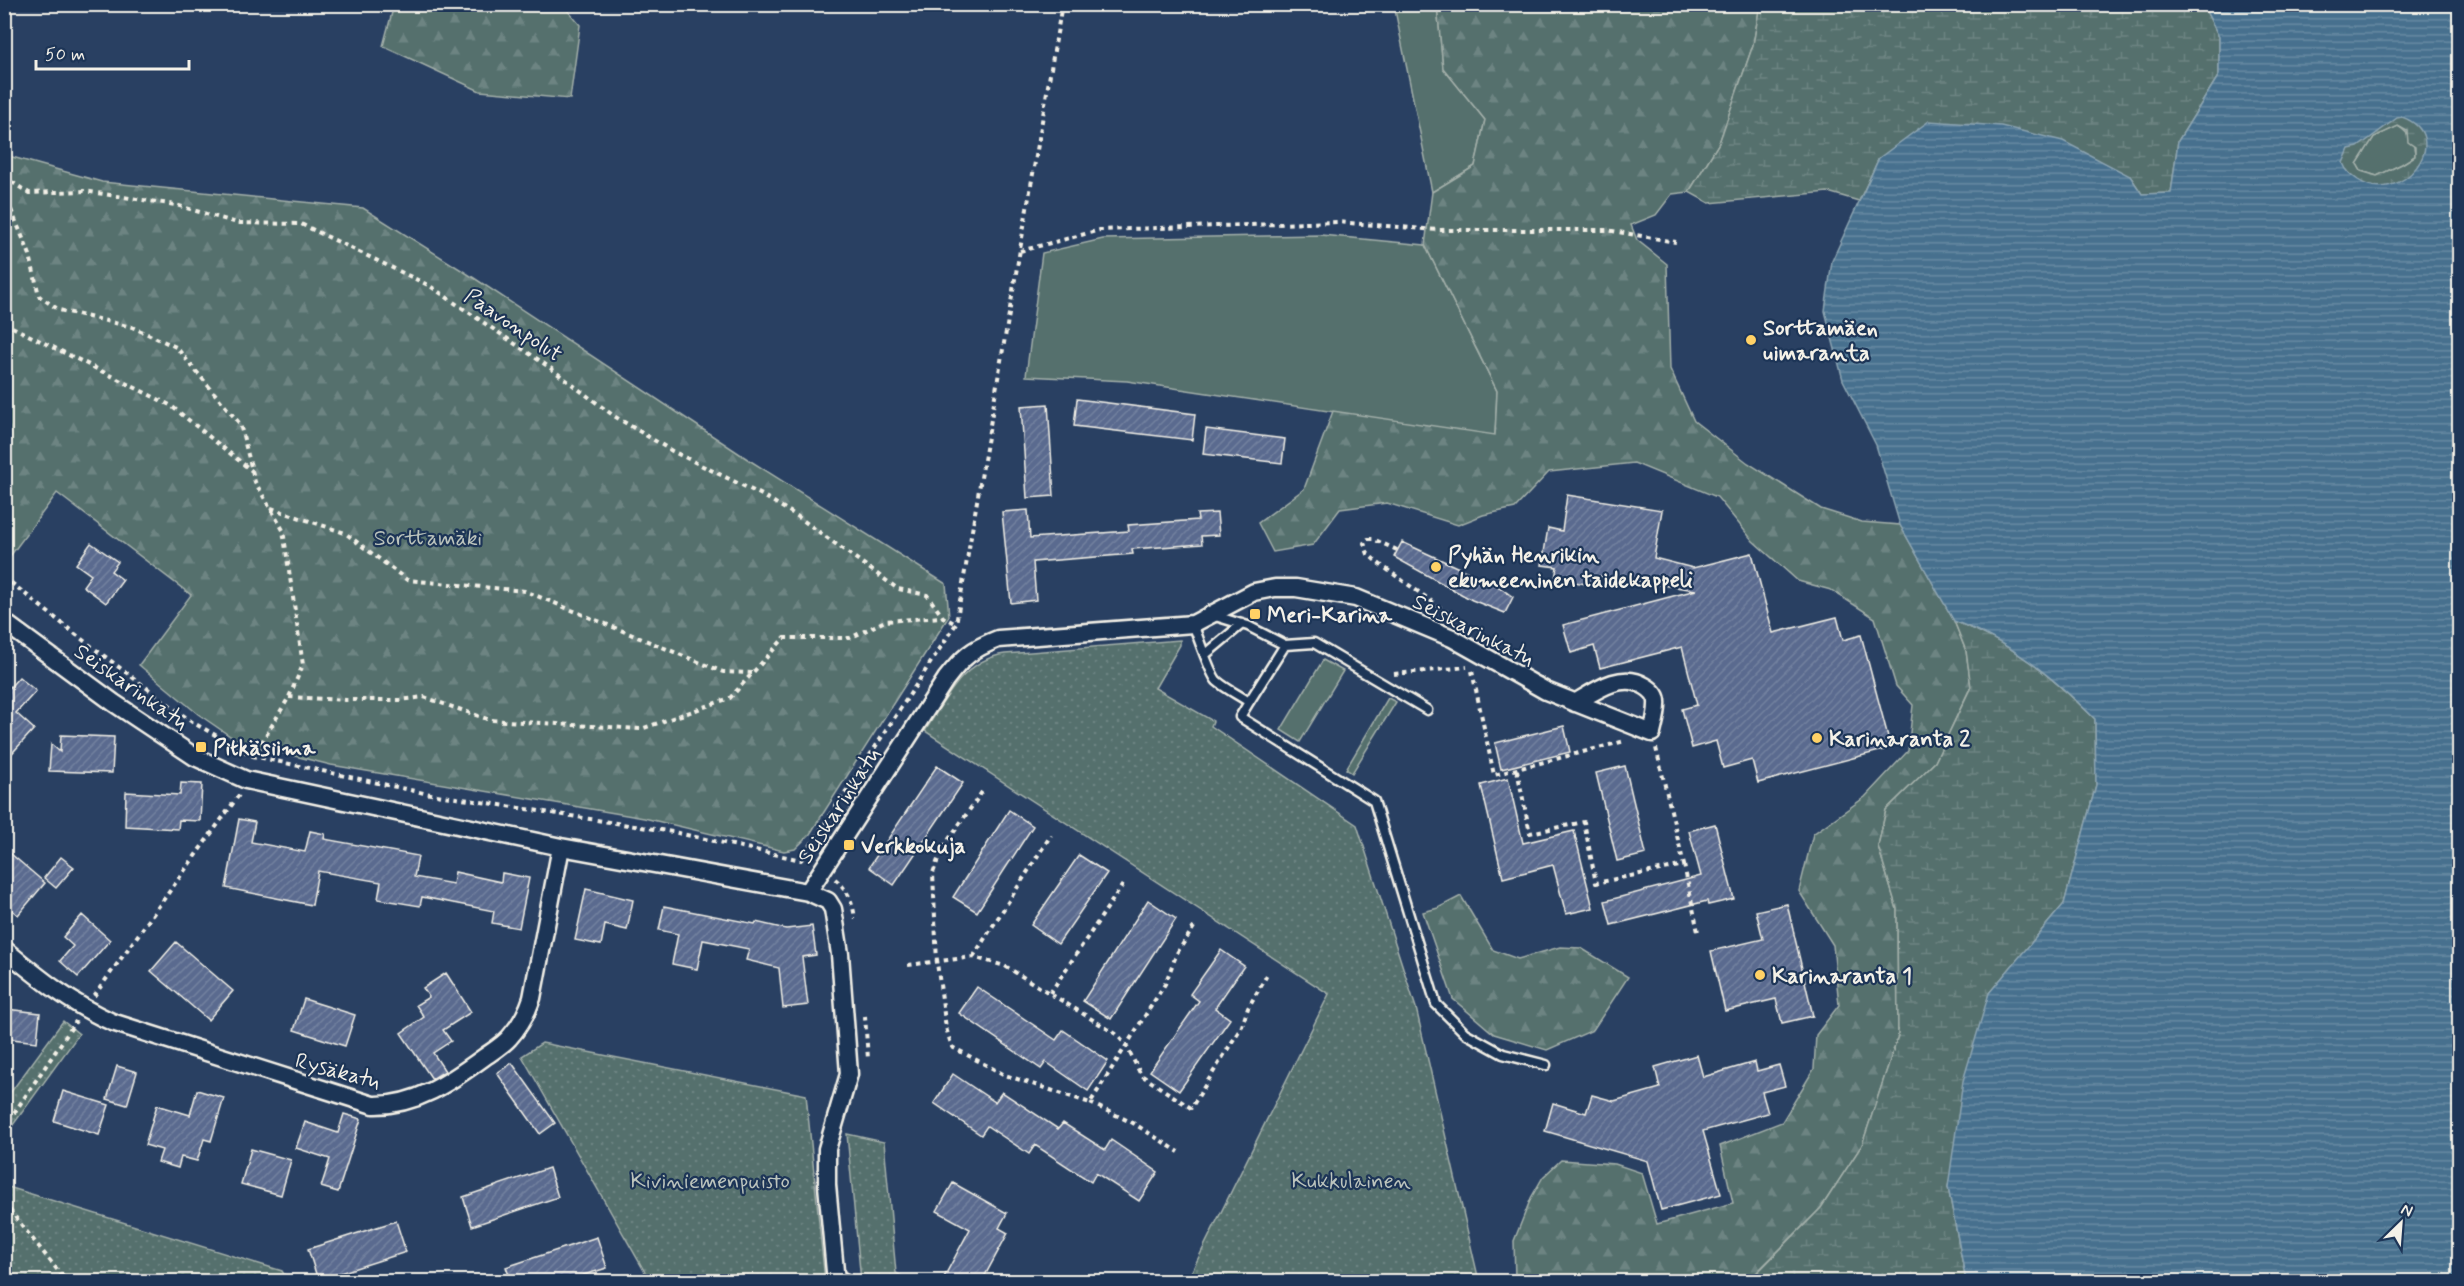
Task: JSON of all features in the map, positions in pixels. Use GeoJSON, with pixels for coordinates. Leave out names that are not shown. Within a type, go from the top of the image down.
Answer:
{"type":"FeatureCollection","features":[{"type":"Feature","properties":{"kind":"street","name":"Seiskarinkatu"},"geometry":{"type":"LineString","coordinates":[[4,622],[114,703],[195,757],[246,780],[561,847],[808,892],[963,656],[998,639],[1193,624],[1254,592],[1275,588],[1296,588],[1356,597],[1452,638],[1546,691],[1652,734]]}},
{"type":"Feature","properties":{"kind":"street"},"geometry":{"type":"LineString","coordinates":[[1575,703],[1606,685],[1624,681],[1642,684],[1653,691],[1658,703],[1652,734]]}},
{"type":"Feature","properties":{"kind":"street","name":"Rysäkatu"},"geometry":{"type":"LineString","coordinates":[[4,949],[51,988],[84,1010],[112,1023],[373,1105],[390,1106],[413,1100],[454,1079],[508,1039],[526,1016],[532,998],[561,847]]}},
{"type":"Feature","properties":{"kind":"street"},"geometry":{"type":"LineString","coordinates":[[808,892],[828,901],[833,909],[842,982],[849,1074],[827,1149],[826,1185],[836,1278]]}},
{"type":"Feature","properties":{"kind":"lane"},"geometry":{"type":"LineString","coordinates":[[1212,614],[1242,624],[1285,645],[1314,643],[1427,710]]}},
{"type":"Feature","properties":{"kind":"lane"},"geometry":{"type":"LineString","coordinates":[[1193,624],[1212,675],[1250,702]]}},
{"type":"Feature","properties":{"kind":"lane"},"geometry":{"type":"LineString","coordinates":[[1206,654],[1242,624]]}},
{"type":"Feature","properties":{"kind":"lane"},"geometry":{"type":"LineString","coordinates":[[1285,645],[1240,717],[1374,801],[1436,1004],[1465,1033],[1503,1054],[1546,1065]]}},
{"type":"Feature","properties":{"kind":"lane"},"geometry":{"type":"LineString","coordinates":[[836,1278],[853,1281]]}},
{"type":"Feature","properties":{"kind":"path"},"geometry":{"type":"LineString","coordinates":[[4,577],[79,638],[192,722],[253,756],[424,793],[673,832],[801,860],[956,624],[1062,4]]}},
{"type":"Feature","properties":{"kind":"path","name":"Paavonpolut"},"geometry":{"type":"LineString","coordinates":[[4,177],[29,193],[84,191],[176,205],[237,223],[301,224],[430,286],[549,367],[614,416],[672,451],[762,495],[797,516],[898,589],[927,595],[943,617],[956,624]]}},
{"type":"Feature","properties":{"kind":"path"},"geometry":{"type":"LineString","coordinates":[[4,193],[30,255],[39,296],[59,310],[132,327],[176,347],[240,423],[255,482],[283,530],[303,665],[289,697],[253,756]]}},
{"type":"Feature","properties":{"kind":"path"},"geometry":{"type":"LineString","coordinates":[[1020,251],[1100,230],[1337,222],[1437,230],[1606,230],[1676,242]]}},
{"type":"Feature","properties":{"kind":"path"},"geometry":{"type":"LineString","coordinates":[[4,323],[170,405],[253,471]]}},
{"type":"Feature","properties":{"kind":"path"},"geometry":{"type":"LineString","coordinates":[[270,507],[345,533],[407,580],[525,591],[723,672],[752,673]]}},
{"type":"Feature","properties":{"kind":"path"},"geometry":{"type":"LineString","coordinates":[[1397,550],[1373,539],[1368,539],[1364,543],[1368,554],[1378,563],[1464,624]]}},
{"type":"Feature","properties":{"kind":"path"},"geometry":{"type":"LineString","coordinates":[[289,697],[400,700],[424,697],[490,720],[640,729],[730,698],[784,638],[850,638],[885,621],[943,617]]}},
{"type":"Feature","properties":{"kind":"path"},"geometry":{"type":"LineString","coordinates":[[1371,676],[1501,666]]}},
{"type":"Feature","properties":{"kind":"path"},"geometry":{"type":"LineString","coordinates":[[1472,667],[1494,775],[1652,734],[1698,932]]}},
{"type":"Feature","properties":{"kind":"path"},"geometry":{"type":"LineString","coordinates":[[1517,770],[1530,833],[1584,822],[1596,883],[1684,865]]}},
{"type":"Feature","properties":{"kind":"path"},"geometry":{"type":"LineString","coordinates":[[4,1128],[84,1010],[242,791]]}},
{"type":"Feature","properties":{"kind":"path"},"geometry":{"type":"LineString","coordinates":[[981,792],[942,849],[933,873],[937,963],[946,1028],[952,1047],[1005,1075],[1090,1103],[1133,1123],[1179,1152]]}},
{"type":"Feature","properties":{"kind":"path"},"geometry":{"type":"LineString","coordinates":[[973,957],[1051,835]]}},
{"type":"Feature","properties":{"kind":"path"},"geometry":{"type":"LineString","coordinates":[[1050,993],[1124,883]]}},
{"type":"Feature","properties":{"kind":"path"},"geometry":{"type":"LineString","coordinates":[[1090,1103],[1165,984],[1177,952],[1194,927]]}},
{"type":"Feature","properties":{"kind":"path"},"geometry":{"type":"LineString","coordinates":[[908,965],[973,957],[1005,966],[1116,1034],[1126,1045],[1141,1075],[1191,1108],[1242,1026],[1248,1008],[1267,975]]}},
{"type":"Feature","properties":{"kind":"path"},"geometry":{"type":"LineString","coordinates":[[4,1203],[67,1281]]}},
{"type":"Feature","properties":{"kind":"green space"},"geometry":{"type":"Polygon","coordinates":[[[394,5],[563,5],[580,25],[570,99],[480,91],[383,46],[394,5]]]}},
{"type":"Feature","properties":{"kind":"green space"},"geometry":{"type":"Polygon","coordinates":[[[1394,5],[1437,5],[1443,68],[1485,120],[1475,166],[1432,192],[1394,5]]]}},
{"type":"Feature","properties":{"kind":"green space"},"geometry":{"type":"Polygon","coordinates":[[[1437,5],[1760,5],[1753,45],[1719,143],[1689,192],[1672,194],[1656,215],[1631,225],[1637,240],[1667,264],[1670,369],[1694,421],[1748,463],[1821,509],[1862,522],[1900,525],[1954,621],[1966,651],[1971,686],[1935,762],[1886,810],[1878,846],[1897,909],[1898,1036],[1862,1145],[1821,1208],[1748,1281],[1519,1281],[1515,1278],[1514,1241],[1531,1198],[1543,1177],[1561,1160],[1615,1164],[1642,1173],[1657,1224],[1733,1203],[1720,1146],[1782,1122],[1814,1069],[1816,1035],[1839,1005],[1833,945],[1799,891],[1813,834],[1865,797],[1908,751],[1913,705],[1896,686],[1875,618],[1831,590],[1798,581],[1753,541],[1717,497],[1634,463],[1549,472],[1515,508],[1483,515],[1458,525],[1387,503],[1340,509],[1313,545],[1273,552],[1258,523],[1304,489],[1333,411],[1495,435],[1497,391],[1425,245],[1432,192],[1475,166],[1485,120],[1443,68],[1437,5]]]}},
{"type":"Feature","properties":{"kind":"green space"},"geometry":{"type":"Polygon","coordinates":[[[1760,5],[2203,5],[2219,37],[2219,75],[2178,141],[2171,193],[2142,194],[2130,176],[1879,158],[1859,201],[1828,192],[1709,203],[1689,192],[1719,143],[1753,45],[1760,5]]]}},
{"type":"Feature","properties":{"kind":"green space"},"geometry":{"type":"Polygon","coordinates":[[[2409,82],[2435,166],[2373,224],[2299,102],[2409,82]],[[2398,126],[2374,137],[2357,164],[2361,171],[2377,176],[2415,156],[2415,147],[2408,142],[2407,131],[2398,126]]]}},
{"type":"Feature","properties":{"kind":"green space"},"geometry":{"type":"Polygon","coordinates":[[[2398,126],[2411,139],[2415,156],[2377,176],[2361,171],[2357,164],[2374,137],[2398,126]]]}},
{"type":"Feature","properties":{"kind":"green space","name":"Sorttamäki"},"geometry":{"type":"Polygon","coordinates":[[[5,155],[102,182],[363,208],[474,278],[749,460],[946,584],[949,616],[810,834],[795,849],[784,851],[644,818],[331,765],[258,747],[233,738],[198,714],[139,665],[191,595],[57,493],[5,563],[5,155]]]}},
{"type":"Feature","properties":{"kind":"green space"},"geometry":{"type":"Polygon","coordinates":[[[1321,235],[1425,245],[1497,391],[1495,436],[1127,381],[1026,376],[1042,253],[1103,239],[1321,235]]]}},
{"type":"Feature","properties":{"kind":"green space"},"geometry":{"type":"Polygon","coordinates":[[[1954,621],[2013,650],[2047,675],[2095,719],[2096,785],[2064,904],[1989,993],[1948,1187],[1966,1281],[1748,1282],[1821,1208],[1862,1145],[1898,1036],[1897,909],[1878,846],[1886,810],[1935,762],[1971,687],[1966,651],[1954,621]]]}},
{"type":"Feature","properties":{"kind":"green space","name":"Kukkulainen"},"geometry":{"type":"Polygon","coordinates":[[[1180,640],[1180,645],[1155,688],[1213,721],[1211,726],[1357,825],[1416,1008],[1479,1281],[1187,1281],[1329,994],[925,731],[957,683],[978,664],[990,658],[1005,654],[1180,640]]]}},
{"type":"Feature","properties":{"kind":"green space"},"geometry":{"type":"Polygon","coordinates":[[[1323,660],[1343,671],[1300,742],[1281,730],[1323,660]]]}},
{"type":"Feature","properties":{"kind":"green space"},"geometry":{"type":"Polygon","coordinates":[[[1388,698],[1396,702],[1352,773],[1346,769],[1388,698]]]}},
{"type":"Feature","properties":{"kind":"green space"},"geometry":{"type":"Polygon","coordinates":[[[1461,896],[1493,950],[1518,959],[1560,947],[1581,948],[1628,977],[1593,1030],[1547,1050],[1494,1034],[1453,999],[1423,912],[1438,908],[1461,896]]]}},
{"type":"Feature","properties":{"kind":"green space"},"geometry":{"type":"Polygon","coordinates":[[[63,1021],[79,1034],[5,1136],[5,1100],[63,1021]]]}},
{"type":"Feature","properties":{"kind":"green space","name":"Kiviniemenpuisto"},"geometry":{"type":"Polygon","coordinates":[[[542,1043],[806,1095],[825,1281],[650,1281],[522,1056],[542,1043]]]}},
{"type":"Feature","properties":{"kind":"green space"},"geometry":{"type":"Polygon","coordinates":[[[847,1134],[884,1142],[896,1273],[911,1281],[861,1281],[847,1134]]]}},
{"type":"Feature","properties":{"kind":"green space"},"geometry":{"type":"Polygon","coordinates":[[[5,1186],[282,1271],[288,1281],[5,1281],[5,1186]]]}},
{"type":"Feature","properties":{"kind":"water"},"geometry":{"type":"Polygon","coordinates":[[[2203,5],[2459,5],[2459,1281],[1966,1281],[1948,1187],[1963,1081],[1989,993],[2064,904],[2096,785],[2095,719],[2064,689],[2030,662],[1994,639],[1954,621],[1900,525],[1876,445],[1843,380],[1825,311],[1832,261],[1879,158],[1929,121],[2001,126],[2063,141],[2130,176],[2142,194],[2171,193],[2178,141],[2219,75],[2219,37],[2203,5]],[[2402,117],[2397,118],[2358,147],[2349,149],[2343,163],[2344,166],[2358,180],[2374,186],[2391,185],[2405,178],[2417,167],[2424,153],[2424,139],[2418,127],[2402,117]]]}},
{"type":"Feature","properties":{"kind":"building"},"geometry":{"type":"Polygon","coordinates":[[[1077,399],[1195,414],[1192,440],[1074,426],[1077,399]]]}},
{"type":"Feature","properties":{"kind":"building"},"geometry":{"type":"Polygon","coordinates":[[[1048,404],[1054,496],[1027,498],[1021,406],[1048,404]]]}},
{"type":"Feature","properties":{"kind":"building"},"geometry":{"type":"Polygon","coordinates":[[[1206,429],[1285,439],[1282,463],[1203,454],[1206,429]]]}},
{"type":"Feature","properties":{"kind":"building"},"geometry":{"type":"Polygon","coordinates":[[[1567,495],[1662,510],[1654,558],[1693,568],[1752,553],[1773,633],[1837,617],[1843,640],[1861,635],[1891,748],[1758,783],[1752,760],[1723,768],[1716,741],[1692,748],[1682,709],[1697,705],[1682,647],[1600,668],[1594,646],[1571,653],[1563,625],[1696,590],[1599,576],[1598,586],[1555,579],[1557,567],[1542,565],[1548,528],[1562,531],[1567,495]]]}},
{"type":"Feature","properties":{"kind":"building"},"geometry":{"type":"Polygon","coordinates":[[[1028,510],[1030,538],[1129,531],[1128,525],[1198,520],[1197,514],[1217,513],[1219,535],[1201,536],[1202,544],[1132,549],[1133,554],[1033,562],[1036,600],[1011,603],[1002,512],[1028,510]]]}},
{"type":"Feature","properties":{"kind":"building","name":"Pyhän Henrikin ekumeeninen taidekappeli"},"geometry":{"type":"Polygon","coordinates":[[[1402,542],[1496,585],[1513,597],[1505,613],[1472,600],[1394,557],[1402,542]]]}},
{"type":"Feature","properties":{"kind":"building"},"geometry":{"type":"Polygon","coordinates":[[[91,543],[118,562],[111,571],[123,580],[106,603],[83,586],[91,575],[76,564],[91,543]]]}},
{"type":"Feature","properties":{"kind":"building"},"geometry":{"type":"Polygon","coordinates":[[[19,677],[36,691],[16,713],[34,729],[4,762],[4,694],[19,677]]]}},
{"type":"Feature","properties":{"kind":"building"},"geometry":{"type":"Polygon","coordinates":[[[1564,726],[1570,752],[1501,769],[1495,743],[1564,726]]]}},
{"type":"Feature","properties":{"kind":"building"},"geometry":{"type":"Polygon","coordinates":[[[61,735],[114,737],[112,773],[49,771],[51,744],[60,752],[61,735]]]}},
{"type":"Feature","properties":{"kind":"building"},"geometry":{"type":"Polygon","coordinates":[[[937,766],[963,783],[894,885],[869,867],[937,766]]]}},
{"type":"Feature","properties":{"kind":"building"},"geometry":{"type":"Polygon","coordinates":[[[1625,766],[1646,854],[1617,861],[1596,773],[1625,766]]]}},
{"type":"Feature","properties":{"kind":"building"},"geometry":{"type":"Polygon","coordinates":[[[1508,778],[1523,843],[1574,831],[1593,908],[1566,914],[1553,865],[1503,878],[1481,785],[1508,778]]]}},
{"type":"Feature","properties":{"kind":"building"},"geometry":{"type":"Polygon","coordinates":[[[181,783],[202,784],[200,821],[179,820],[178,829],[125,826],[126,792],[180,795],[181,783]]]}},
{"type":"Feature","properties":{"kind":"building"},"geometry":{"type":"Polygon","coordinates":[[[1009,810],[1033,826],[977,912],[953,897],[1009,810]]]}},
{"type":"Feature","properties":{"kind":"building"},"geometry":{"type":"Polygon","coordinates":[[[239,819],[255,822],[251,842],[305,852],[310,831],[325,834],[324,839],[418,856],[414,877],[453,884],[455,872],[501,882],[502,873],[529,878],[519,928],[492,923],[494,911],[422,897],[420,906],[378,899],[381,882],[318,871],[312,905],[226,888],[239,819]]]}},
{"type":"Feature","properties":{"kind":"building"},"geometry":{"type":"Polygon","coordinates":[[[1715,824],[1734,899],[1708,905],[1707,901],[1611,925],[1605,901],[1701,876],[1689,831],[1715,824]]]}},
{"type":"Feature","properties":{"kind":"building"},"geometry":{"type":"Polygon","coordinates":[[[4,848],[45,883],[18,915],[4,904],[4,848]]]}},
{"type":"Feature","properties":{"kind":"building"},"geometry":{"type":"Polygon","coordinates":[[[1079,855],[1107,873],[1058,944],[1031,925],[1079,855]]]}},
{"type":"Feature","properties":{"kind":"building"},"geometry":{"type":"Polygon","coordinates":[[[61,857],[74,867],[56,888],[44,878],[61,857]]]}},
{"type":"Feature","properties":{"kind":"building"},"geometry":{"type":"Polygon","coordinates":[[[586,889],[633,900],[627,930],[605,925],[601,945],[575,940],[586,889]]]}},
{"type":"Feature","properties":{"kind":"building"},"geometry":{"type":"Polygon","coordinates":[[[1148,900],[1176,919],[1111,1019],[1083,1001],[1148,900]]]}},
{"type":"Feature","properties":{"kind":"building","name":"Karinaranta 1"},"geometry":{"type":"Polygon","coordinates":[[[1787,904],[1813,1016],[1782,1023],[1776,999],[1725,1011],[1711,951],[1763,939],[1756,911],[1787,904]]]}},
{"type":"Feature","properties":{"kind":"building"},"geometry":{"type":"Polygon","coordinates":[[[664,906],[786,929],[812,926],[816,955],[802,957],[808,1005],[783,1008],[779,968],[746,960],[749,949],[703,940],[697,969],[672,964],[678,934],[659,930],[664,906]]]}},
{"type":"Feature","properties":{"kind":"building"},"geometry":{"type":"Polygon","coordinates":[[[82,915],[110,940],[78,977],[60,961],[73,946],[63,937],[82,915]]]}},
{"type":"Feature","properties":{"kind":"building"},"geometry":{"type":"Polygon","coordinates":[[[176,942],[233,991],[208,1020],[151,971],[176,942]]]}},
{"type":"Feature","properties":{"kind":"building"},"geometry":{"type":"Polygon","coordinates":[[[1221,950],[1244,966],[1215,1008],[1230,1019],[1179,1091],[1150,1071],[1199,1001],[1190,994],[1221,950]]]}},
{"type":"Feature","properties":{"kind":"building"},"geometry":{"type":"Polygon","coordinates":[[[446,973],[471,1012],[443,1030],[451,1041],[433,1053],[445,1071],[432,1079],[401,1033],[424,1017],[416,1005],[429,997],[423,988],[446,973]]]}},
{"type":"Feature","properties":{"kind":"building"},"geometry":{"type":"Polygon","coordinates":[[[977,987],[1056,1040],[1063,1030],[1108,1061],[1088,1091],[1046,1062],[1041,1069],[959,1013],[977,987]]]}},
{"type":"Feature","properties":{"kind":"building"},"geometry":{"type":"Polygon","coordinates":[[[304,999],[355,1015],[345,1046],[294,1030],[304,999]]]}},
{"type":"Feature","properties":{"kind":"building"},"geometry":{"type":"Polygon","coordinates":[[[6,1009],[40,1013],[37,1042],[4,1038],[6,1009]]]}},
{"type":"Feature","properties":{"kind":"building"},"geometry":{"type":"Polygon","coordinates":[[[1697,1055],[1703,1077],[1755,1062],[1757,1071],[1779,1065],[1785,1086],[1762,1092],[1768,1113],[1703,1131],[1721,1194],[1661,1210],[1648,1161],[1545,1131],[1553,1103],[1586,1113],[1592,1095],[1614,1101],[1660,1088],[1655,1067],[1697,1055]]]}},
{"type":"Feature","properties":{"kind":"building"},"geometry":{"type":"Polygon","coordinates":[[[512,1063],[555,1123],[540,1134],[497,1073],[512,1063]]]}},
{"type":"Feature","properties":{"kind":"building"},"geometry":{"type":"Polygon","coordinates":[[[117,1066],[137,1072],[127,1105],[107,1099],[117,1066]]]}},
{"type":"Feature","properties":{"kind":"building"},"geometry":{"type":"Polygon","coordinates":[[[953,1074],[995,1102],[1002,1092],[1058,1129],[1063,1123],[1105,1150],[1111,1140],[1158,1172],[1139,1201],[1096,1173],[1091,1182],[1035,1145],[1029,1154],[987,1126],[981,1135],[934,1103],[953,1074]]]}},
{"type":"Feature","properties":{"kind":"building"},"geometry":{"type":"Polygon","coordinates":[[[197,1090],[224,1098],[211,1141],[204,1139],[197,1161],[181,1157],[178,1168],[158,1162],[162,1150],[145,1145],[157,1105],[190,1115],[197,1090]]]}},
{"type":"Feature","properties":{"kind":"building"},"geometry":{"type":"Polygon","coordinates":[[[63,1091],[109,1105],[99,1135],[54,1121],[63,1091]]]}},
{"type":"Feature","properties":{"kind":"building"},"geometry":{"type":"Polygon","coordinates":[[[344,1114],[361,1119],[338,1192],[321,1187],[330,1159],[296,1148],[305,1122],[338,1133],[344,1114]]]}},
{"type":"Feature","properties":{"kind":"building"},"geometry":{"type":"Polygon","coordinates":[[[251,1149],[291,1160],[281,1195],[241,1184],[251,1149]]]}},
{"type":"Feature","properties":{"kind":"building"},"geometry":{"type":"Polygon","coordinates":[[[549,1168],[558,1197],[472,1226],[463,1197],[549,1168]]]}},
{"type":"Feature","properties":{"kind":"building"},"geometry":{"type":"Polygon","coordinates":[[[953,1183],[1007,1213],[999,1228],[1008,1233],[982,1281],[942,1281],[970,1229],[937,1211],[953,1183]]]}},
{"type":"Feature","properties":{"kind":"building"},"geometry":{"type":"Polygon","coordinates":[[[396,1221],[406,1252],[318,1280],[308,1249],[396,1221]]]}},
{"type":"Feature","properties":{"kind":"building"},"geometry":{"type":"Polygon","coordinates":[[[597,1237],[607,1268],[564,1281],[511,1281],[506,1267],[597,1237]]]}},
{"type":"Feature","properties":{"kind":"place","name":"Sorttamäen uimaranta"},"geometry":{"type":"Point","coordinates":[1751,340]}},
{"type":"Feature","properties":{"kind":"place","name":"Pyhän Henrikin ekumeeninen taidekappeli"},"geometry":{"type":"Point","coordinates":[1436,567]}},
{"type":"Feature","properties":{"kind":"place","name":"Meri-Karina"},"geometry":{"type":"Point","coordinates":[1255,614]}},
{"type":"Feature","properties":{"kind":"place","name":"Karinaranta 2"},"geometry":{"type":"Point","coordinates":[1817,738]}},
{"type":"Feature","properties":{"kind":"place","name":"Pitkäsiima"},"geometry":{"type":"Point","coordinates":[201,747]}},
{"type":"Feature","properties":{"kind":"place","name":"Verkkokuja"},"geometry":{"type":"Point","coordinates":[849,845]}},
{"type":"Feature","properties":{"kind":"place","name":"Karinaranta 1"},"geometry":{"type":"Point","coordinates":[1760,975]}}]}
